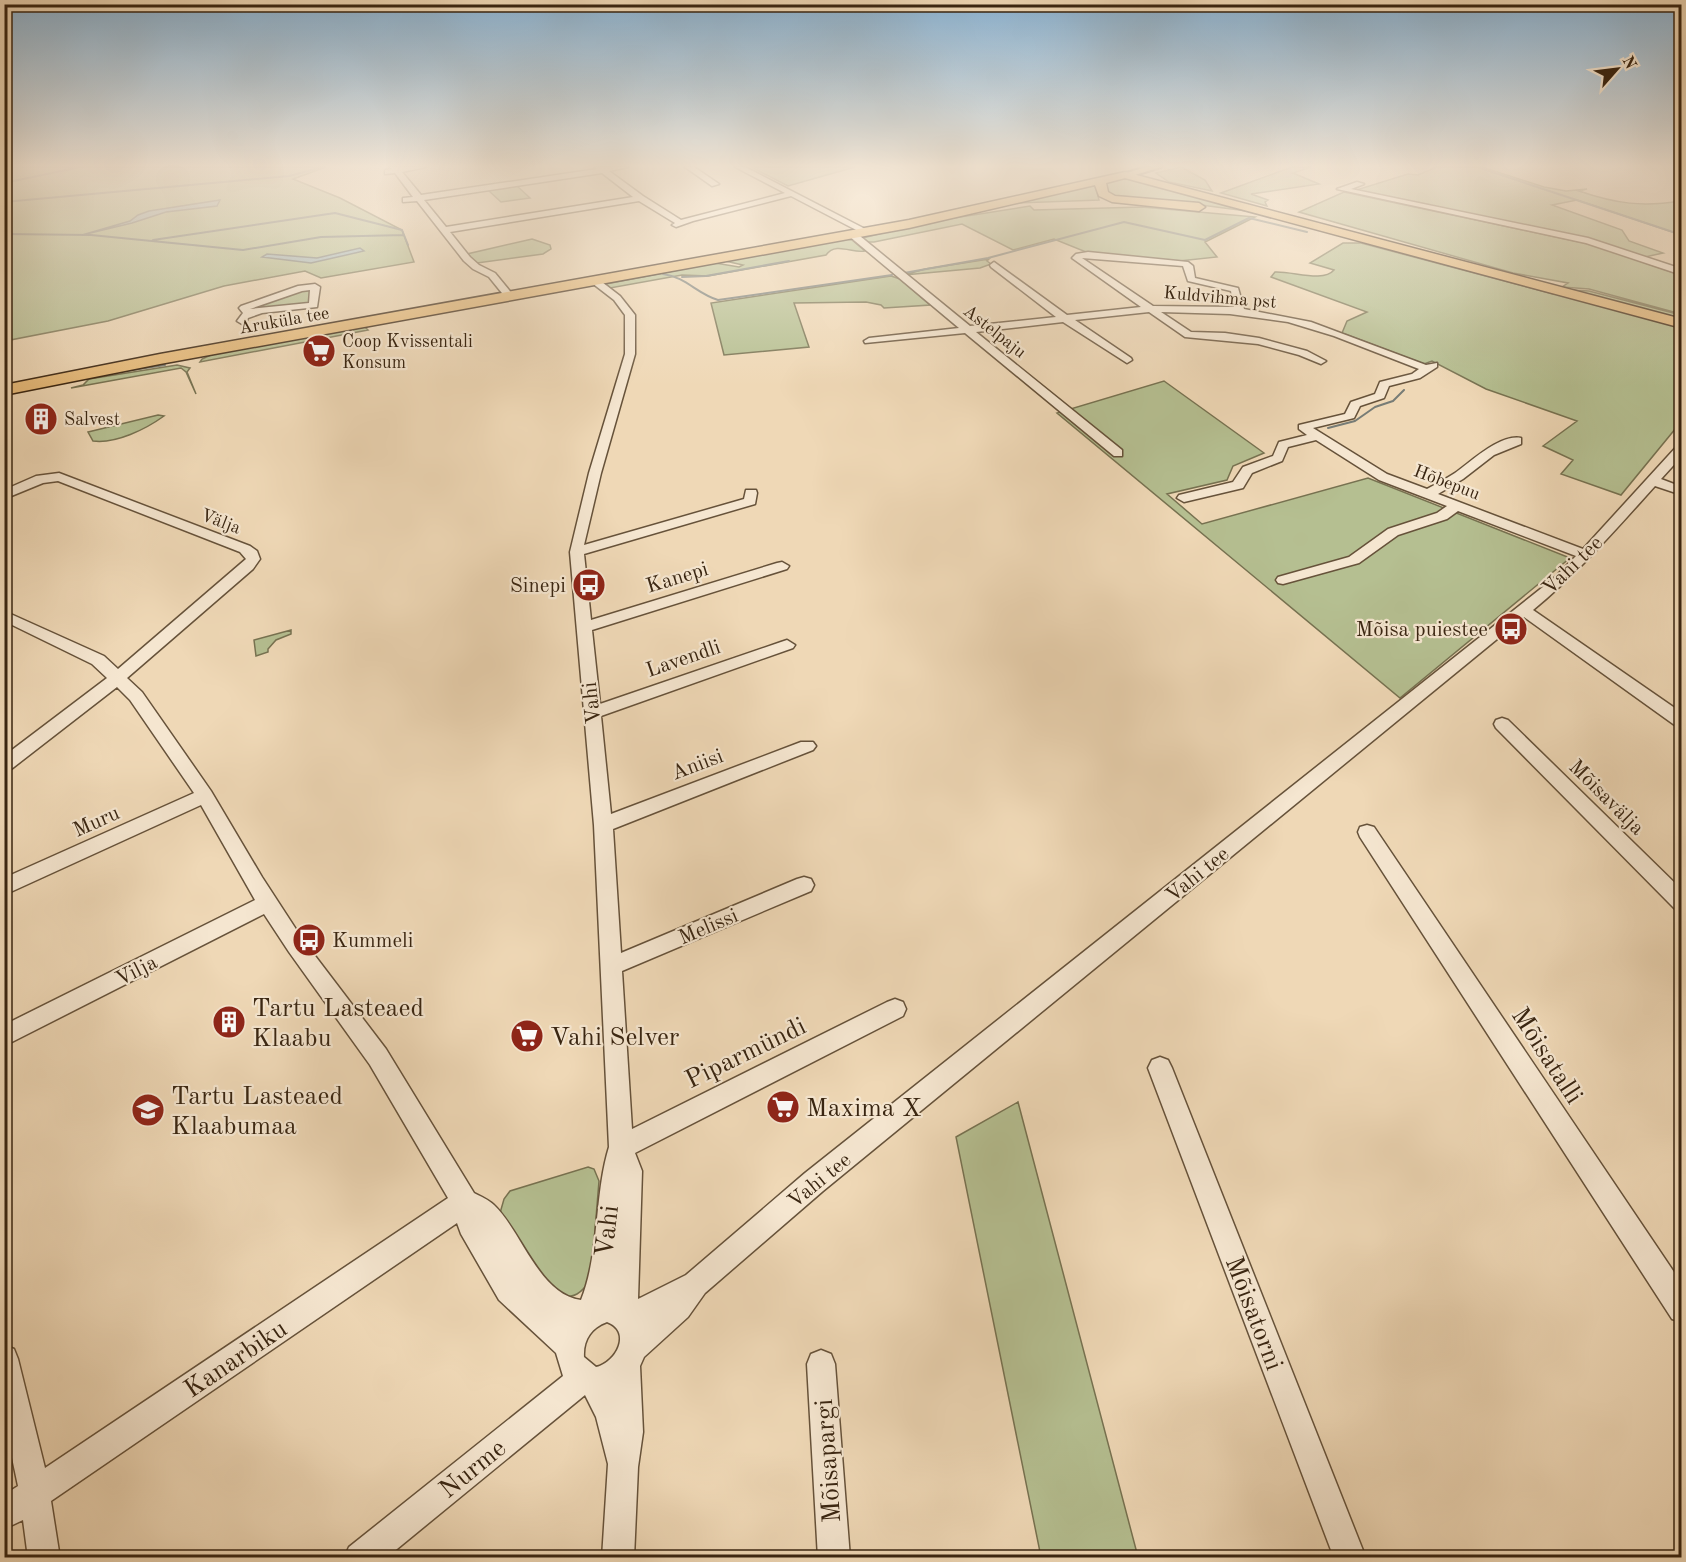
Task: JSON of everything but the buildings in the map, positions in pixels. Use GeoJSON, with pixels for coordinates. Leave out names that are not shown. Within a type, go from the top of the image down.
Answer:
{"type":"FeatureCollection","features":[{"type":"Feature","properties":{"kind":"highway","name":"Aruküla tee"},"geometry":{"type":"LineString","coordinates":[[4,390],[820,240]]}},
{"type":"Feature","properties":{"kind":"highway"},"geometry":{"type":"LineString","coordinates":[[1372,240],[1682,322]]}},
{"type":"Feature","properties":{"kind":"street"},"geometry":{"type":"LineString","coordinates":[[452,240],[476,267],[492,275],[509,296]]}},
{"type":"Feature","properties":{"kind":"street","name":"Astelpaju"},"geometry":{"type":"LineString","coordinates":[[859,240],[1118,453]]}},
{"type":"Feature","properties":{"kind":"street"},"geometry":{"type":"LineString","coordinates":[[1583,240],[1682,272]]}},
{"type":"Feature","properties":{"kind":"street"},"geometry":{"type":"LineString","coordinates":[[1228,311],[1239,309],[1235,290],[1229,286],[1203,284],[1191,279],[1190,266],[1185,264],[1088,255],[1076,258],[1189,335],[1226,336],[1259,342],[1303,353],[1321,361]]}},
{"type":"Feature","properties":{"kind":"street"},"geometry":{"type":"LineString","coordinates":[[994,265],[1066,319],[1127,360]]}},
{"type":"Feature","properties":{"kind":"street","name":"Vahi"},"geometry":{"type":"LineString","coordinates":[[595,281],[617,298],[630,315],[630,354],[595,473],[577,552],[603,825],[621,1147],[630,1171],[624,1313]]}},
{"type":"Feature","properties":{"kind":"street"},"geometry":{"type":"LineString","coordinates":[[315,287],[314,305],[245,317],[244,308],[301,288],[315,287]]}},
{"type":"Feature","properties":{"kind":"street","name":"Kuldvihma pst"},"geometry":{"type":"LineString","coordinates":[[869,341],[1148,309],[1228,311],[1306,324],[1430,367],[1416,376],[1384,384],[1380,396],[1355,404],[1350,416],[1303,427]]}},
{"type":"Feature","properties":{"kind":"street","name":"Hõbepuu"},"geometry":{"type":"LineString","coordinates":[[1303,427],[1383,477],[1586,555]]}},
{"type":"Feature","properties":{"kind":"street"},"geometry":{"type":"LineString","coordinates":[[1184,498],[1238,485],[1247,470],[1278,458],[1282,445],[1317,436]]}},
{"type":"Feature","properties":{"kind":"street"},"geometry":{"type":"LineString","coordinates":[[1428,494],[1459,476],[1490,452],[1517,441]]}},
{"type":"Feature","properties":{"kind":"street","name":"Vahi tee"},"geometry":{"type":"LineString","coordinates":[[630,1356],[678,1307],[696,1284],[814,1182],[1523,610],[1586,555],[1682,448]]}},
{"type":"Feature","properties":{"kind":"street","name":"Välja"},"geometry":{"type":"LineString","coordinates":[[4,495],[40,479],[58,477],[245,549],[252,555],[253,559],[248,566],[118,677]]}},
{"type":"Feature","properties":{"kind":"street"},"geometry":{"type":"LineString","coordinates":[[1653,482],[1682,491]]}},
{"type":"Feature","properties":{"kind":"street"},"geometry":{"type":"LineString","coordinates":[[577,552],[750,501],[751,493]]}},
{"type":"Feature","properties":{"kind":"street"},"geometry":{"type":"LineString","coordinates":[[1284,580],[1354,560],[1392,532],[1442,516],[1457,505]]}},
{"type":"Feature","properties":{"kind":"street","name":"Kanepi"},"geometry":{"type":"LineString","coordinates":[[584,627],[782,566]]}},
{"type":"Feature","properties":{"kind":"street"},"geometry":{"type":"LineString","coordinates":[[1523,610],[1682,722]]}},
{"type":"Feature","properties":{"kind":"street"},"geometry":{"type":"LineString","coordinates":[[4,615],[98,660],[136,696],[205,796],[296,946],[378,1057],[465,1202],[470,1225],[509,1290],[570,1347]]}},
{"type":"Feature","properties":{"kind":"street","name":"Lavendli"},"geometry":{"type":"LineString","coordinates":[[592,710],[601,710],[787,645]]}},
{"type":"Feature","properties":{"kind":"street"},"geometry":{"type":"LineString","coordinates":[[4,765],[118,677]]}},
{"type":"Feature","properties":{"kind":"street","name":"Mõisavälja"},"geometry":{"type":"LineString","coordinates":[[1502,724],[1682,903]]}},
{"type":"Feature","properties":{"kind":"street","name":"Aniisi"},"geometry":{"type":"LineString","coordinates":[[603,825],[807,746]]}},
{"type":"Feature","properties":{"kind":"street","name":"Muru"},"geometry":{"type":"LineString","coordinates":[[4,887],[205,796]]}},
{"type":"Feature","properties":{"kind":"street","name":"Mõisatalli"},"geometry":{"type":"LineString","coordinates":[[1367,832],[1682,1309]]}},
{"type":"Feature","properties":{"kind":"street","name":"Melissi"},"geometry":{"type":"LineString","coordinates":[[612,966],[804,885]]}},
{"type":"Feature","properties":{"kind":"street","name":"Vilja"},"geometry":{"type":"LineString","coordinates":[[4,1036],[268,903]]}},
{"type":"Feature","properties":{"kind":"street","name":"Piparmündi"},"geometry":{"type":"LineString","coordinates":[[621,1147],[895,1009]]}},
{"type":"Feature","properties":{"kind":"street","name":"Mõisatorni"},"geometry":{"type":"LineString","coordinates":[[1160,1068],[1350,1557]]}},
{"type":"Feature","properties":{"kind":"street","name":"Vahi"},"geometry":{"type":"LineString","coordinates":[[588,1314],[598,1288],[605,1248],[613,1171],[621,1147]]}},
{"type":"Feature","properties":{"kind":"street"},"geometry":{"type":"LineString","coordinates":[[465,1202],[485,1213],[525,1274],[545,1297],[568,1312],[588,1314],[607,1308],[624,1313],[633,1326],[628,1432],[623,1467],[618,1557]]}},
{"type":"Feature","properties":{"kind":"street","name":"Kanarbiku"},"geometry":{"type":"LineString","coordinates":[[4,1514],[465,1202]]}},
{"type":"Feature","properties":{"kind":"street","name":"Vahi tee"},"geometry":{"type":"LineString","coordinates":[[624,1313],[644,1313],[696,1284]]}},
{"type":"Feature","properties":{"kind":"street"},"geometry":{"type":"LineString","coordinates":[[588,1314],[576,1328],[570,1347],[571,1359],[576,1370],[589,1379],[610,1414],[623,1467]]}},
{"type":"Feature","properties":{"kind":"street"},"geometry":{"type":"LineString","coordinates":[[589,1379],[603,1380],[617,1374],[630,1356]]}},
{"type":"Feature","properties":{"kind":"street"},"geometry":{"type":"LineString","coordinates":[[4,1359],[28,1460],[44,1557]]}},
{"type":"Feature","properties":{"kind":"street","name":"Mõisapargi"},"geometry":{"type":"LineString","coordinates":[[820,1364],[834,1557]]}},
{"type":"Feature","properties":{"kind":"street","name":"Nurme"},"geometry":{"type":"LineString","coordinates":[[360,1557],[589,1379]]}},
{"type":"Feature","properties":{"kind":"green space"},"geometry":{"type":"Polygon","coordinates":[[[5,240],[406,240],[414,262],[321,278],[305,271],[224,286],[108,321],[5,341],[5,240]]]}},
{"type":"Feature","properties":{"kind":"green space"},"geometry":{"type":"Polygon","coordinates":[[[528,240],[550,245],[551,249],[543,254],[477,263],[467,254],[528,240]]]}},
{"type":"Feature","properties":{"kind":"green space"},"geometry":{"type":"Polygon","coordinates":[[[842,240],[852,240],[865,251],[840,248],[826,255],[708,276],[682,275],[610,288],[606,284],[715,263],[739,267],[743,265],[725,261],[842,240]]]}},
{"type":"Feature","properties":{"kind":"green space"},"geometry":{"type":"Polygon","coordinates":[[[865,240],[884,240],[874,242],[865,240]]]}},
{"type":"Feature","properties":{"kind":"green space"},"geometry":{"type":"Polygon","coordinates":[[[993,240],[1051,240],[1013,250],[993,240]]]}},
{"type":"Feature","properties":{"kind":"green space"},"geometry":{"type":"Polygon","coordinates":[[[1056,240],[1209,240],[1205,242],[1217,257],[1179,261],[1091,254],[1056,240]]]}},
{"type":"Feature","properties":{"kind":"green space"},"geometry":{"type":"Polygon","coordinates":[[[1397,240],[1570,240],[1589,244],[1681,275],[1681,314],[1589,289],[1562,287],[1568,283],[1513,273],[1397,240]]]}},
{"type":"Feature","properties":{"kind":"green space"},"geometry":{"type":"Polygon","coordinates":[[[1585,240],[1628,240],[1663,253],[1645,257],[1585,240]]]}},
{"type":"Feature","properties":{"kind":"green space"},"geometry":{"type":"Polygon","coordinates":[[[1343,243],[1361,243],[1553,294],[1558,292],[1681,326],[1681,430],[1676,428],[1621,495],[1561,474],[1573,460],[1543,446],[1577,421],[1486,389],[1432,361],[1424,364],[1342,333],[1347,321],[1367,312],[1271,277],[1275,272],[1315,276],[1329,274],[1334,270],[1310,263],[1343,243]]]}},
{"type":"Feature","properties":{"kind":"green space"},"geometry":{"type":"Polygon","coordinates":[[[989,259],[987,261],[991,264],[980,268],[904,275],[925,269],[989,259]]]}},
{"type":"Feature","properties":{"kind":"green space"},"geometry":{"type":"Polygon","coordinates":[[[891,276],[900,279],[930,305],[884,308],[881,305],[866,302],[794,303],[809,347],[724,355],[711,303],[891,276]]]}},
{"type":"Feature","properties":{"kind":"green space"},"geometry":{"type":"Polygon","coordinates":[[[311,288],[311,304],[255,311],[244,309],[311,288]]]}},
{"type":"Feature","properties":{"kind":"green space"},"geometry":{"type":"Polygon","coordinates":[[[1572,290],[1589,291],[1681,315],[1681,320],[1572,290]]]}},
{"type":"Feature","properties":{"kind":"green space"},"geometry":{"type":"Polygon","coordinates":[[[365,327],[368,330],[200,362],[213,354],[365,327]]]}},
{"type":"Feature","properties":{"kind":"green space"},"geometry":{"type":"Polygon","coordinates":[[[177,365],[190,368],[187,372],[196,394],[186,372],[181,368],[71,388],[83,385],[89,379],[177,365]]]}},
{"type":"Feature","properties":{"kind":"green space"},"geometry":{"type":"Polygon","coordinates":[[[1164,381],[1264,453],[1233,466],[1227,480],[1167,494],[1202,524],[1368,478],[1570,558],[1400,698],[1057,413],[1164,381]]]}},
{"type":"Feature","properties":{"kind":"green space"},"geometry":{"type":"Polygon","coordinates":[[[158,415],[164,416],[149,426],[121,438],[93,441],[88,432],[158,415]]]}},
{"type":"Feature","properties":{"kind":"green space"},"geometry":{"type":"Polygon","coordinates":[[[291,630],[291,634],[276,640],[268,652],[256,656],[254,640],[291,630]]]}},
{"type":"Feature","properties":{"kind":"green space"},"geometry":{"type":"Polygon","coordinates":[[[1018,1102],[1138,1557],[1041,1557],[956,1137],[1018,1102]]]}},
{"type":"Feature","properties":{"kind":"green space"},"geometry":{"type":"Polygon","coordinates":[[[588,1167],[594,1169],[599,1181],[591,1279],[577,1294],[557,1297],[500,1213],[504,1199],[510,1191],[588,1167]]]}},
{"type":"Feature","properties":{"kind":"water"},"geometry":{"type":"Polygon","coordinates":[[[360,248],[364,251],[311,263],[262,257],[267,254],[317,258],[360,248]]]}},
{"type":"Feature","properties":{"kind":"waterway"},"geometry":{"type":"LineString","coordinates":[[141,240],[243,250],[304,240]]}},
{"type":"Feature","properties":{"kind":"waterway"},"geometry":{"type":"LineString","coordinates":[[406,240],[408,245]]}},
{"type":"Feature","properties":{"kind":"waterway"},"geometry":{"type":"LineString","coordinates":[[904,273],[988,258],[1056,240]]}},
{"type":"Feature","properties":{"kind":"waterway"},"geometry":{"type":"LineString","coordinates":[[682,277],[706,276],[789,261]]}},
{"type":"Feature","properties":{"kind":"waterway"},"geometry":{"type":"LineString","coordinates":[[663,274],[678,278],[718,300],[892,275]]}},
{"type":"Feature","properties":{"kind":"waterway"},"geometry":{"type":"LineString","coordinates":[[119,372],[165,365]]}},
{"type":"Feature","properties":{"kind":"waterway"},"geometry":{"type":"LineString","coordinates":[[1328,428],[1355,421],[1375,407],[1393,401],[1404,390]]}},
{"type":"Feature","properties":{"kind":"place","name":"Coop Kvissentali Konsum"},"geometry":{"type":"Point","coordinates":[319,351]}},
{"type":"Feature","properties":{"kind":"place","name":"Salvest"},"geometry":{"type":"Point","coordinates":[41,419]}},
{"type":"Feature","properties":{"kind":"place","name":"Sinepi"},"geometry":{"type":"Point","coordinates":[589,585]}},
{"type":"Feature","properties":{"kind":"place","name":"Mõisa puiestee"},"geometry":{"type":"Point","coordinates":[1511,629]}},
{"type":"Feature","properties":{"kind":"place","name":"Kummeli"},"geometry":{"type":"Point","coordinates":[309,940]}},
{"type":"Feature","properties":{"kind":"place","name":"Tartu Lasteaed Klaabu"},"geometry":{"type":"Point","coordinates":[229,1022]}},
{"type":"Feature","properties":{"kind":"place","name":"Vahi Selver"},"geometry":{"type":"Point","coordinates":[527,1036]}},
{"type":"Feature","properties":{"kind":"place","name":"Maxima X"},"geometry":{"type":"Point","coordinates":[783,1107]}},
{"type":"Feature","properties":{"kind":"place","name":"Tartu Lasteaed Klaabumaa"},"geometry":{"type":"Point","coordinates":[148,1110]}}]}
